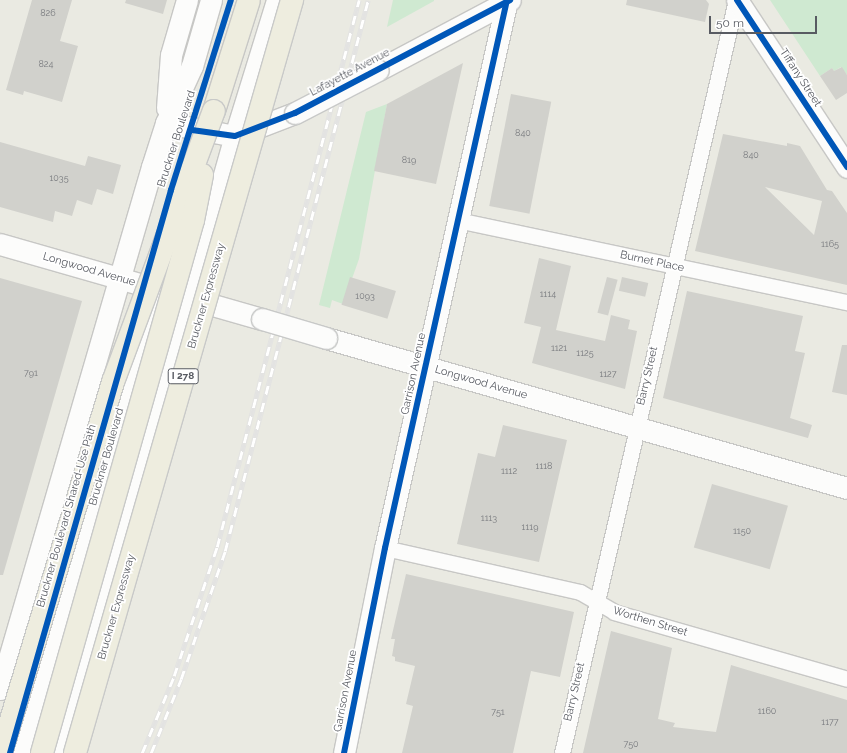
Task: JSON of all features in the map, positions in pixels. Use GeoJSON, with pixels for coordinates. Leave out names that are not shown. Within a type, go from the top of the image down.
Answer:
{"type":"FeatureCollection","features":[{"type":"Feature","properties":{"kind":"highway","name":"I 278"},"geometry":{"type":"LineString","coordinates":[[42,753],[193,220],[214,111],[249,0]]}},
{"type":"Feature","properties":{"kind":"highway","name":"Bruckner Expressway"},"geometry":{"type":"LineString","coordinates":[[75,753],[292,0]]}},
{"type":"Feature","properties":{"kind":"highway"},"geometry":{"type":"LineString","coordinates":[[1,753],[113,382],[214,111]]}},
{"type":"Feature","properties":{"kind":"main road","name":"Bruckner Boulevard"},"geometry":{"type":"LineString","coordinates":[[166,123],[171,55],[187,0]]}},
{"type":"Feature","properties":{"kind":"main road","name":"Bruckner Boulevard"},"geometry":{"type":"LineString","coordinates":[[1,684],[166,123],[192,66],[210,0]]}},
{"type":"Feature","properties":{"kind":"main road","name":"Bruckner Boulevard"},"geometry":{"type":"LineString","coordinates":[[21,753],[133,369],[161,290],[242,0]]}},
{"type":"Feature","properties":{"kind":"main road"},"geometry":{"type":"LineString","coordinates":[[58,753],[75,702],[166,374],[190,299],[235,136],[277,0]]}},
{"type":"Feature","properties":{"kind":"main road","name":"Tiffany Street"},"geometry":{"type":"LineString","coordinates":[[736,0],[847,167]]}},
{"type":"Feature","properties":{"kind":"main road","name":"Lafayette Avenue"},"geometry":{"type":"LineString","coordinates":[[166,123],[204,132],[235,136],[295,113],[508,1]]}},
{"type":"Feature","properties":{"kind":"main road","name":"Garrison Avenue"},"geometry":{"type":"LineString","coordinates":[[344,753],[385,548],[426,367],[457,220],[508,1]]}},
{"type":"Feature","properties":{"kind":"main road","name":"Longwood Avenue"},"geometry":{"type":"LineString","coordinates":[[0,244],[847,488]]}},
{"type":"Feature","properties":{"kind":"street","name":"Barry Street"},"geometry":{"type":"LineString","coordinates":[[562,753],[672,267],[736,0]]}},
{"type":"Feature","properties":{"kind":"street","name":"Burnet Place"},"geometry":{"type":"LineString","coordinates":[[457,220],[672,267],[847,302]]}},
{"type":"Feature","properties":{"kind":"street","name":"Worthen Street"},"geometry":{"type":"LineString","coordinates":[[385,548],[580,592],[614,612],[847,679]]}},
{"type":"Feature","properties":{"kind":"street"},"geometry":{"type":"LineString","coordinates":[[1,684],[40,692],[75,702]]}},
{"type":"Feature","properties":{"kind":"green space"},"geometry":{"type":"Polygon","coordinates":[[[393,0],[434,0],[434,1],[387,27],[393,0]]]}},
{"type":"Feature","properties":{"kind":"green space"},"geometry":{"type":"Polygon","coordinates":[[[770,0],[847,0],[847,75],[841,67],[834,71],[832,68],[820,76],[770,0]]]}},
{"type":"Feature","properties":{"kind":"green space"},"geometry":{"type":"Polygon","coordinates":[[[387,104],[359,259],[343,304],[332,300],[330,308],[319,305],[366,112],[387,104]]]}},
{"type":"Feature","properties":{"kind":"building"},"geometry":{"type":"Polygon","coordinates":[[[32,0],[72,0],[60,41],[78,46],[62,102],[24,91],[23,95],[6,90],[32,0]]]}},
{"type":"Feature","properties":{"kind":"building"},"geometry":{"type":"Polygon","coordinates":[[[126,0],[167,0],[163,14],[125,3],[126,0]]]}},
{"type":"Feature","properties":{"kind":"building"},"geometry":{"type":"Polygon","coordinates":[[[627,0],[706,0],[709,4],[705,22],[626,5],[627,0]]]}},
{"type":"Feature","properties":{"kind":"building"},"geometry":{"type":"Polygon","coordinates":[[[463,63],[436,184],[374,171],[387,104],[463,63]]]}},
{"type":"Feature","properties":{"kind":"building"},"geometry":{"type":"Polygon","coordinates":[[[842,67],[847,75],[847,93],[836,100],[820,76],[832,68],[834,71],[842,67]]]}},
{"type":"Feature","properties":{"kind":"building"},"geometry":{"type":"Polygon","coordinates":[[[511,94],[551,102],[529,214],[489,206],[511,94]]]}},
{"type":"Feature","properties":{"kind":"building"},"geometry":{"type":"Polygon","coordinates":[[[723,134],[787,146],[787,143],[800,146],[827,190],[832,191],[847,213],[847,285],[695,251],[723,134]],[[765,187],[814,235],[822,201],[765,187]]]}},
{"type":"Feature","properties":{"kind":"building"},"geometry":{"type":"Polygon","coordinates":[[[0,142],[85,166],[88,156],[121,165],[113,194],[97,189],[92,205],[77,200],[72,216],[55,211],[53,222],[0,207],[0,142]]]}},
{"type":"Feature","properties":{"kind":"building"},"geometry":{"type":"Polygon","coordinates":[[[539,258],[571,266],[556,330],[605,341],[611,315],[630,320],[628,329],[637,331],[625,389],[532,363],[541,327],[524,323],[539,258]]]}},
{"type":"Feature","properties":{"kind":"building"},"geometry":{"type":"Polygon","coordinates":[[[350,277],[396,291],[387,319],[342,305],[350,277]]]}},
{"type":"Feature","properties":{"kind":"building"},"geometry":{"type":"Polygon","coordinates":[[[607,277],[618,280],[608,316],[597,313],[607,277]]]}},
{"type":"Feature","properties":{"kind":"building"},"geometry":{"type":"Polygon","coordinates":[[[622,277],[648,283],[645,297],[619,291],[622,277]]]}},
{"type":"Feature","properties":{"kind":"building"},"geometry":{"type":"Polygon","coordinates":[[[0,278],[82,301],[3,575],[0,575],[0,278]]]}},
{"type":"Feature","properties":{"kind":"building"},"geometry":{"type":"Polygon","coordinates":[[[687,291],[803,316],[795,351],[805,353],[790,418],[812,425],[808,438],[663,398],[687,291]]]}},
{"type":"Feature","properties":{"kind":"building"},"geometry":{"type":"Polygon","coordinates":[[[842,345],[847,345],[847,395],[832,392],[842,345]]]}},
{"type":"Feature","properties":{"kind":"building"},"geometry":{"type":"Polygon","coordinates":[[[503,425],[567,440],[539,562],[457,544],[478,453],[495,457],[503,425]]]}},
{"type":"Feature","properties":{"kind":"building"},"geometry":{"type":"Polygon","coordinates":[[[712,484],[788,506],[770,569],[694,547],[712,484]]]}},
{"type":"Feature","properties":{"kind":"building"},"geometry":{"type":"Polygon","coordinates":[[[406,574],[574,612],[560,677],[531,671],[513,753],[402,753],[413,706],[406,704],[415,666],[395,661],[395,657],[392,656],[395,639],[391,639],[406,574]]]}},
{"type":"Feature","properties":{"kind":"building"},"geometry":{"type":"Polygon","coordinates":[[[611,631],[672,648],[658,719],[675,723],[673,727],[716,732],[731,665],[847,700],[847,753],[583,753],[611,631]]]}},
{"type":"Feature","properties":{"kind":"railway"},"geometry":{"type":"LineString","coordinates":[[142,753],[174,676],[217,547],[359,0]]}},
{"type":"Feature","properties":{"kind":"railway"},"geometry":{"type":"LineString","coordinates":[[151,753],[181,679],[225,551],[368,0]]}},
{"type":"Feature","properties":{"kind":"cycle path","name":"Bruckner Boulevard Shared-Use Path"},"geometry":{"type":"LineString","coordinates":[[10,753],[171,190],[231,0]]}},
{"type":"Feature","properties":{"kind":"cycle path"},"geometry":{"type":"LineString","coordinates":[[344,753],[385,548],[507,0]]}},
{"type":"Feature","properties":{"kind":"cycle path"},"geometry":{"type":"LineString","coordinates":[[192,130],[235,136],[295,113],[510,0]]}},
{"type":"Feature","properties":{"kind":"cycle path"},"geometry":{"type":"LineString","coordinates":[[737,0],[847,167]]}}]}
